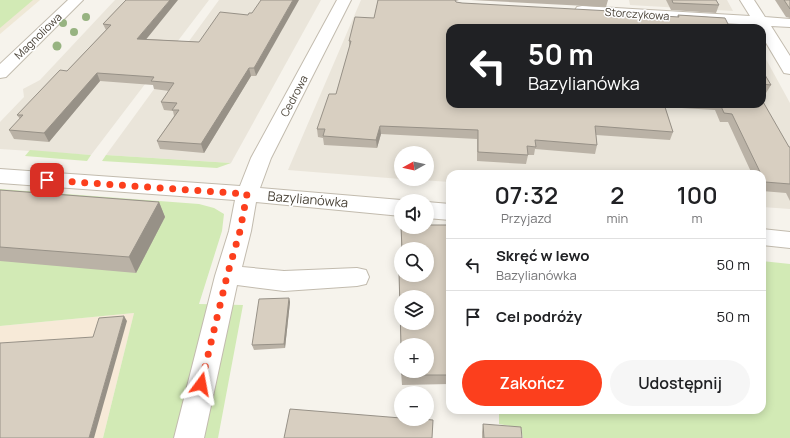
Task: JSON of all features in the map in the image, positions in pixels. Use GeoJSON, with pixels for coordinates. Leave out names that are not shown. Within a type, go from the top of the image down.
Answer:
{"type":"FeatureCollection","features":[{"type":"Feature","properties":{"kind":"street","name":"Magnoliowa"},"geometry":{"type":"LineString","coordinates":[[0,73],[76,0]]}},
{"type":"Feature","properties":{"kind":"street","name":"Cedrowa"},"geometry":{"type":"LineString","coordinates":[[189,438],[227,276],[240,231],[247,194],[261,158],[344,0]]}},
{"type":"Feature","properties":{"kind":"street"},"geometry":{"type":"LineString","coordinates":[[747,0],[761,22]]}},
{"type":"Feature","properties":{"kind":"street","name":"Storczykowa"},"geometry":{"type":"LineString","coordinates":[[566,10],[790,23]]}},
{"type":"Feature","properties":{"kind":"street"},"geometry":{"type":"LineString","coordinates":[[766,30],[790,69]]}},
{"type":"Feature","properties":{"kind":"street","name":"Bazylianówka"},"geometry":{"type":"LineString","coordinates":[[0,176],[247,194],[394,207]]}},
{"type":"Feature","properties":{"kind":"street"},"geometry":{"type":"LineString","coordinates":[[434,211],[446,212]]}},
{"type":"Feature","properties":{"kind":"street"},"geometry":{"type":"LineString","coordinates":[[766,238],[790,240]]}},
{"type":"Feature","properties":{"kind":"street"},"geometry":{"type":"LineString","coordinates":[[227,276],[242,276],[284,281],[358,277]]}},
{"type":"Feature","properties":{"kind":"shaded area"},"geometry":{"type":"Polygon","coordinates":[[[0,0],[40,0],[0,34],[0,0]]]}},
{"type":"Feature","properties":{"kind":"shaded area"},"geometry":{"type":"Polygon","coordinates":[[[115,0],[209,0],[91,155],[0,149],[0,122],[24,97],[23,89],[40,80],[115,0]]]}},
{"type":"Feature","properties":{"kind":"shaded area"},"geometry":{"type":"Polygon","coordinates":[[[219,0],[321,0],[231,163],[106,155],[219,0]]]}},
{"type":"Feature","properties":{"kind":"shaded area"},"geometry":{"type":"Polygon","coordinates":[[[361,0],[438,0],[491,9],[731,24],[446,24],[446,108],[766,108],[766,59],[790,103],[790,209],[766,207],[766,170],[446,170],[446,182],[434,181],[434,146],[394,146],[394,178],[288,170],[361,0]]]}},
{"type":"Feature","properties":{"kind":"shaded area"},"geometry":{"type":"Polygon","coordinates":[[[629,0],[727,0],[733,11],[630,5],[629,0]]]}},
{"type":"Feature","properties":{"kind":"shaded area"},"geometry":{"type":"Polygon","coordinates":[[[134,313],[103,438],[0,438],[0,326],[134,313]]]}},
{"type":"Feature","properties":{"kind":"green space"},"geometry":{"type":"Polygon","coordinates":[[[0,0],[33,0],[0,28],[0,0]]]}},
{"type":"Feature","properties":{"kind":"green space"},"geometry":{"type":"Polygon","coordinates":[[[30,150],[91,155],[87,161],[25,156],[30,150]]]}},
{"type":"Feature","properties":{"kind":"green space"},"geometry":{"type":"Polygon","coordinates":[[[106,155],[231,163],[217,168],[102,161],[106,155]]]}},
{"type":"Feature","properties":{"kind":"green space"},"geometry":{"type":"Polygon","coordinates":[[[0,189],[199,204],[214,208],[224,214],[222,231],[199,304],[243,305],[218,438],[103,438],[134,313],[0,326],[0,189]]]}},
{"type":"Feature","properties":{"kind":"green space"},"geometry":{"type":"Polygon","coordinates":[[[766,261],[790,264],[790,438],[523,438],[521,428],[499,424],[499,414],[766,414],[766,261]]]}},
{"type":"Feature","properties":{"kind":"building"},"geometry":{"type":"Polygon","coordinates":[[[126,0],[170,0],[137,39],[199,42],[220,12],[248,15],[249,13],[252,13],[261,0],[293,0],[254,68],[249,68],[201,144],[157,141],[179,110],[172,110],[177,103],[161,102],[174,83],[151,81],[154,77],[97,73],[44,133],[9,130],[23,115],[17,115],[60,70],[67,71],[111,25],[103,24],[126,0]]]}},
{"type":"Feature","properties":{"kind":"building"},"geometry":{"type":"Polygon","coordinates":[[[378,0],[455,0],[456,2],[462,3],[611,11],[612,13],[725,18],[728,24],[446,24],[446,108],[665,108],[673,132],[595,126],[597,145],[535,140],[536,147],[527,146],[528,155],[478,152],[478,130],[380,126],[376,140],[323,136],[325,129],[317,129],[329,94],[336,94],[351,41],[349,41],[355,17],[374,18],[378,0]]]}},
{"type":"Feature","properties":{"kind":"building"},"geometry":{"type":"Polygon","coordinates":[[[672,0],[716,0],[719,5],[673,3],[672,0]]]}},
{"type":"Feature","properties":{"kind":"building"},"geometry":{"type":"Polygon","coordinates":[[[784,0],[790,0],[790,9],[784,0]]]}},
{"type":"Feature","properties":{"kind":"building"},"geometry":{"type":"Polygon","coordinates":[[[766,77],[771,85],[766,84],[766,77]]]}},
{"type":"Feature","properties":{"kind":"building"},"geometry":{"type":"Polygon","coordinates":[[[766,107],[790,147],[790,184],[766,182],[766,170],[759,170],[732,114],[724,113],[722,108],[766,107]]]}},
{"type":"Feature","properties":{"kind":"building"},"geometry":{"type":"Polygon","coordinates":[[[0,190],[159,202],[129,257],[0,247],[0,190]]]}},
{"type":"Feature","properties":{"kind":"building"},"geometry":{"type":"Polygon","coordinates":[[[434,225],[446,225],[446,375],[434,375],[434,338],[401,338],[401,330],[434,330],[434,290],[399,290],[399,282],[434,282],[434,242],[402,242],[401,234],[434,234],[434,225]]]}},
{"type":"Feature","properties":{"kind":"building"},"geometry":{"type":"Polygon","coordinates":[[[289,298],[284,344],[252,345],[259,299],[289,298]]]}},
{"type":"Feature","properties":{"kind":"building"},"geometry":{"type":"Polygon","coordinates":[[[124,316],[89,438],[0,438],[0,343],[93,337],[99,318],[124,316]]]}},
{"type":"Feature","properties":{"kind":"building"},"geometry":{"type":"Polygon","coordinates":[[[290,409],[394,417],[394,426],[433,426],[432,438],[284,438],[290,409]]]}},
{"type":"Feature","properties":{"kind":"building"},"geometry":{"type":"Polygon","coordinates":[[[483,424],[521,427],[522,438],[484,438],[483,424]]]}},
{"type":"Feature","properties":{"kind":"route"},"geometry":{"type":"LineString","coordinates":[[47,180],[247,194],[240,231],[227,276],[201,384]]}}]}
